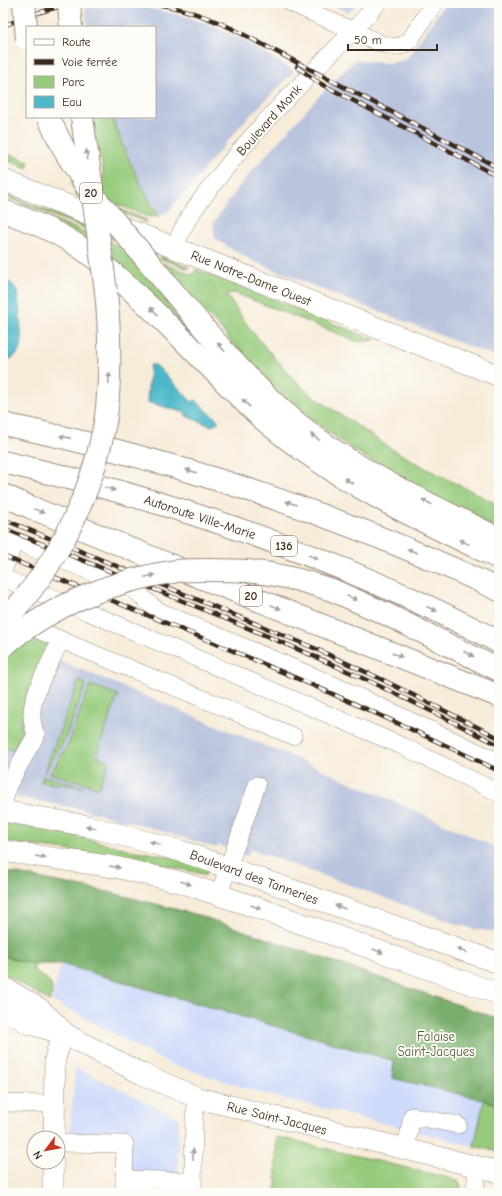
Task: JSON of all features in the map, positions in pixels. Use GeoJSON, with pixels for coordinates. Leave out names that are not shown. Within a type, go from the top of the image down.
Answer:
{"type":"FeatureCollection","features":[{"type":"Feature","properties":{"kind":"highway"},"geometry":{"type":"LineString","coordinates":[[24,3],[26,27]]}},
{"type":"Feature","properties":{"kind":"highway"},"geometry":{"type":"LineString","coordinates":[[69,3],[71,26]]}},
{"type":"Feature","properties":{"kind":"highway","name":"20"},"geometry":{"type":"LineString","coordinates":[[48,118],[66,153],[91,193],[223,350],[265,395],[297,423],[330,448],[374,475],[499,539]]}},
{"type":"Feature","properties":{"kind":"highway"},"geometry":{"type":"LineString","coordinates":[[3,623],[26,598],[68,532],[91,478],[102,441],[106,417],[110,378],[106,291],[82,118]]}},
{"type":"Feature","properties":{"kind":"highway"},"geometry":{"type":"LineString","coordinates":[[3,211],[62,237],[95,258],[146,303],[259,416],[313,458],[353,484],[388,504],[499,558]]}},
{"type":"Feature","properties":{"kind":"highway"},"geometry":{"type":"LineString","coordinates":[[3,424],[142,456],[273,496],[391,542],[499,590]]}},
{"type":"Feature","properties":{"kind":"highway","name":"Autoroute Ville-Marie"},"geometry":{"type":"LineString","coordinates":[[3,462],[76,479],[130,494],[195,514],[262,538],[395,592],[499,642]]}},
{"type":"Feature","properties":{"kind":"highway","name":"20"},"geometry":{"type":"LineString","coordinates":[[3,495],[142,553],[499,696]]}},
{"type":"Feature","properties":{"kind":"highway"},"geometry":{"type":"LineString","coordinates":[[3,646],[31,625],[59,608],[110,586],[178,571],[247,571],[286,576],[332,590],[417,628],[499,670]]}},
{"type":"Feature","properties":{"kind":"main road","name":"Rue Notre-Dame Ouest"},"geometry":{"type":"LineString","coordinates":[[3,180],[499,376]]}},
{"type":"Feature","properties":{"kind":"main road","name":"Boulevard des Tanneries"},"geometry":{"type":"LineString","coordinates":[[3,811],[88,826],[181,851],[499,963]]}},
{"type":"Feature","properties":{"kind":"main road"},"geometry":{"type":"LineString","coordinates":[[3,851],[121,868],[180,882],[219,894],[499,994]]}},
{"type":"Feature","properties":{"kind":"main road","name":"Rue Saint-Jacques"},"geometry":{"type":"LineString","coordinates":[[3,987],[40,1008],[66,1034]]}},
{"type":"Feature","properties":{"kind":"main road","name":"Rue Saint-Jacques"},"geometry":{"type":"LineString","coordinates":[[3,1009],[30,1024],[66,1034],[142,1074],[198,1098],[499,1172]]}},
{"type":"Feature","properties":{"kind":"main road"},"geometry":{"type":"LineString","coordinates":[[54,1130],[54,1066],[56,1052],[66,1034]]}},
{"type":"Feature","properties":{"kind":"main road"},"geometry":{"type":"LineString","coordinates":[[53,1170],[53,1193]]}},
{"type":"Feature","properties":{"kind":"street"},"geometry":{"type":"LineString","coordinates":[[291,3],[388,46],[400,47],[405,45],[415,35],[434,3]]}},
{"type":"Feature","properties":{"kind":"street","name":"Boulevard Monk"},"geometry":{"type":"LineString","coordinates":[[174,248],[182,228],[188,218],[239,152],[290,95],[354,31],[378,3]]}},
{"type":"Feature","properties":{"kind":"street"},"geometry":{"type":"LineString","coordinates":[[3,571],[9,538],[134,589],[159,611],[329,682],[499,762]]}},
{"type":"Feature","properties":{"kind":"street"},"geometry":{"type":"LineString","coordinates":[[3,578],[88,612],[402,746],[499,793]]}},
{"type":"Feature","properties":{"kind":"street"},"geometry":{"type":"LineString","coordinates":[[3,614],[61,640],[293,736]]}},
{"type":"Feature","properties":{"kind":"street"},"geometry":{"type":"LineString","coordinates":[[3,811],[7,787],[36,735],[32,716],[32,706],[61,640]]}},
{"type":"Feature","properties":{"kind":"street"},"geometry":{"type":"LineString","coordinates":[[219,894],[257,785]]}},
{"type":"Feature","properties":{"kind":"street"},"geometry":{"type":"LineString","coordinates":[[66,1143],[125,1144],[124,1186],[193,1187],[194,1117],[198,1098]]}},
{"type":"Feature","properties":{"kind":"street"},"geometry":{"type":"LineString","coordinates":[[3,1103],[54,1104]]}},
{"type":"Feature","properties":{"kind":"street"},"geometry":{"type":"LineString","coordinates":[[406,1149],[412,1116],[458,1126]]}},
{"type":"Feature","properties":{"kind":"street"},"geometry":{"type":"LineString","coordinates":[[475,1193],[477,1166]]}},
{"type":"Feature","properties":{"kind":"shaded area"},"geometry":{"type":"Polygon","coordinates":[[[326,3],[358,3],[349,12],[326,3]]]}},
{"type":"Feature","properties":{"kind":"shaded area"},"geometry":{"type":"Polygon","coordinates":[[[445,3],[499,3],[499,358],[336,295],[251,260],[215,239],[213,223],[244,180],[321,94],[355,60],[388,63],[406,60],[445,3]]]}},
{"type":"Feature","properties":{"kind":"shaded area"},"geometry":{"type":"Polygon","coordinates":[[[120,6],[145,8],[171,13],[195,20],[220,29],[245,41],[294,71],[242,124],[165,214],[158,216],[142,187],[117,132],[112,118],[156,118],[156,26],[88,26],[85,8],[120,6]]]}},
{"type":"Feature","properties":{"kind":"shaded area"},"geometry":{"type":"Polygon","coordinates":[[[39,652],[302,761],[499,849],[499,932],[474,929],[457,924],[250,849],[248,856],[218,845],[217,848],[145,826],[81,809],[3,795],[3,732],[39,652]]]}},
{"type":"Feature","properties":{"kind":"shaded area"},"geometry":{"type":"Polygon","coordinates":[[[61,964],[394,1061],[392,1078],[484,1100],[474,1146],[258,1092],[170,1064],[51,1000],[61,964]]]}},
{"type":"Feature","properties":{"kind":"shaded area"},"geometry":{"type":"Polygon","coordinates":[[[75,1067],[179,1118],[178,1178],[128,1175],[131,1140],[70,1135],[75,1067]]]}},
{"type":"Feature","properties":{"kind":"green space"},"geometry":{"type":"Polygon","coordinates":[[[94,118],[112,118],[133,168],[158,216],[150,217],[144,215],[73,187],[72,181],[99,190],[102,184],[103,172],[94,126],[94,118]]]}},
{"type":"Feature","properties":{"kind":"green space"},"geometry":{"type":"Polygon","coordinates":[[[3,151],[29,162],[27,168],[3,159],[3,151]]]}},
{"type":"Feature","properties":{"kind":"green space"},"geometry":{"type":"Polygon","coordinates":[[[76,192],[147,221],[145,222],[76,195],[76,192]]]}},
{"type":"Feature","properties":{"kind":"green space"},"geometry":{"type":"Polygon","coordinates":[[[3,193],[116,238],[115,240],[3,196],[3,193]]]}},
{"type":"Feature","properties":{"kind":"green space"},"geometry":{"type":"Polygon","coordinates":[[[42,215],[87,233],[88,242],[42,215]]]}},
{"type":"Feature","properties":{"kind":"green space"},"geometry":{"type":"Polygon","coordinates":[[[107,241],[122,247],[121,251],[127,253],[229,373],[109,256],[107,241]]]}},
{"type":"Feature","properties":{"kind":"green space"},"geometry":{"type":"Polygon","coordinates":[[[160,256],[189,267],[188,269],[159,258],[160,256]]]}},
{"type":"Feature","properties":{"kind":"green space"},"geometry":{"type":"Polygon","coordinates":[[[163,263],[193,275],[196,269],[375,340],[359,342],[235,293],[226,294],[250,329],[293,378],[310,394],[390,448],[429,470],[499,505],[499,530],[413,485],[386,469],[332,435],[306,415],[259,373],[163,263]]]}},
{"type":"Feature","properties":{"kind":"green space"},"geometry":{"type":"Polygon","coordinates":[[[44,637],[48,647],[47,651],[26,697],[21,726],[23,734],[12,751],[3,745],[3,659],[29,638],[39,643],[44,637]]]}},
{"type":"Feature","properties":{"kind":"green space"},"geometry":{"type":"Polygon","coordinates":[[[79,680],[86,684],[64,741],[44,773],[79,680]]]}},
{"type":"Feature","properties":{"kind":"green space"},"geometry":{"type":"Polygon","coordinates":[[[90,685],[118,695],[96,756],[109,761],[99,788],[50,774],[69,743],[90,685]]]}},
{"type":"Feature","properties":{"kind":"green space"},"geometry":{"type":"Polygon","coordinates":[[[43,776],[83,787],[41,782],[43,776]]]}},
{"type":"Feature","properties":{"kind":"green space"},"geometry":{"type":"Polygon","coordinates":[[[3,822],[58,832],[136,851],[172,857],[209,867],[206,875],[139,859],[18,844],[3,840],[3,822]]]}},
{"type":"Feature","properties":{"kind":"green space","name":"Falaise Saint-Jacques"},"geometry":{"type":"Polygon","coordinates":[[[3,871],[113,893],[198,915],[499,1019],[499,1105],[392,1078],[394,1061],[61,964],[35,964],[16,960],[3,955],[3,871]]]}},
{"type":"Feature","properties":{"kind":"green space"},"geometry":{"type":"Polygon","coordinates":[[[3,955],[16,960],[35,964],[33,971],[46,979],[51,986],[52,990],[49,1001],[3,973],[3,955]]]}},
{"type":"Feature","properties":{"kind":"green space"},"geometry":{"type":"Polygon","coordinates":[[[484,1100],[499,1105],[499,1152],[474,1146],[484,1100]]]}},
{"type":"Feature","properties":{"kind":"green space"},"geometry":{"type":"Polygon","coordinates":[[[278,1137],[457,1180],[460,1183],[462,1193],[276,1193],[276,1140],[278,1137]]]}},
{"type":"Feature","properties":{"kind":"water"},"geometry":{"type":"Polygon","coordinates":[[[3,279],[8,281],[16,289],[18,294],[22,343],[16,355],[3,361],[3,279]]]}},
{"type":"Feature","properties":{"kind":"water"},"geometry":{"type":"Polygon","coordinates":[[[150,365],[156,365],[192,402],[195,400],[219,421],[211,426],[186,416],[186,413],[147,402],[150,365]]]}},
{"type":"Feature","properties":{"kind":"railway"},"geometry":{"type":"LineString","coordinates":[[3,26],[51,9],[81,3]]}},
{"type":"Feature","properties":{"kind":"railway"},"geometry":{"type":"LineString","coordinates":[[149,3],[170,6],[191,12],[231,28],[499,168]]}},
{"type":"Feature","properties":{"kind":"railway"},"geometry":{"type":"LineString","coordinates":[[297,67],[321,84],[499,177]]}},
{"type":"Feature","properties":{"kind":"railway"},"geometry":{"type":"LineString","coordinates":[[3,519],[314,648],[383,680],[499,738]]}},
{"type":"Feature","properties":{"kind":"railway"},"geometry":{"type":"LineString","coordinates":[[3,528],[304,652],[423,707],[499,745]]}},
{"type":"Feature","properties":{"kind":"railway"},"geometry":{"type":"LineString","coordinates":[[3,556],[191,633],[315,686],[499,771]]}}]}
